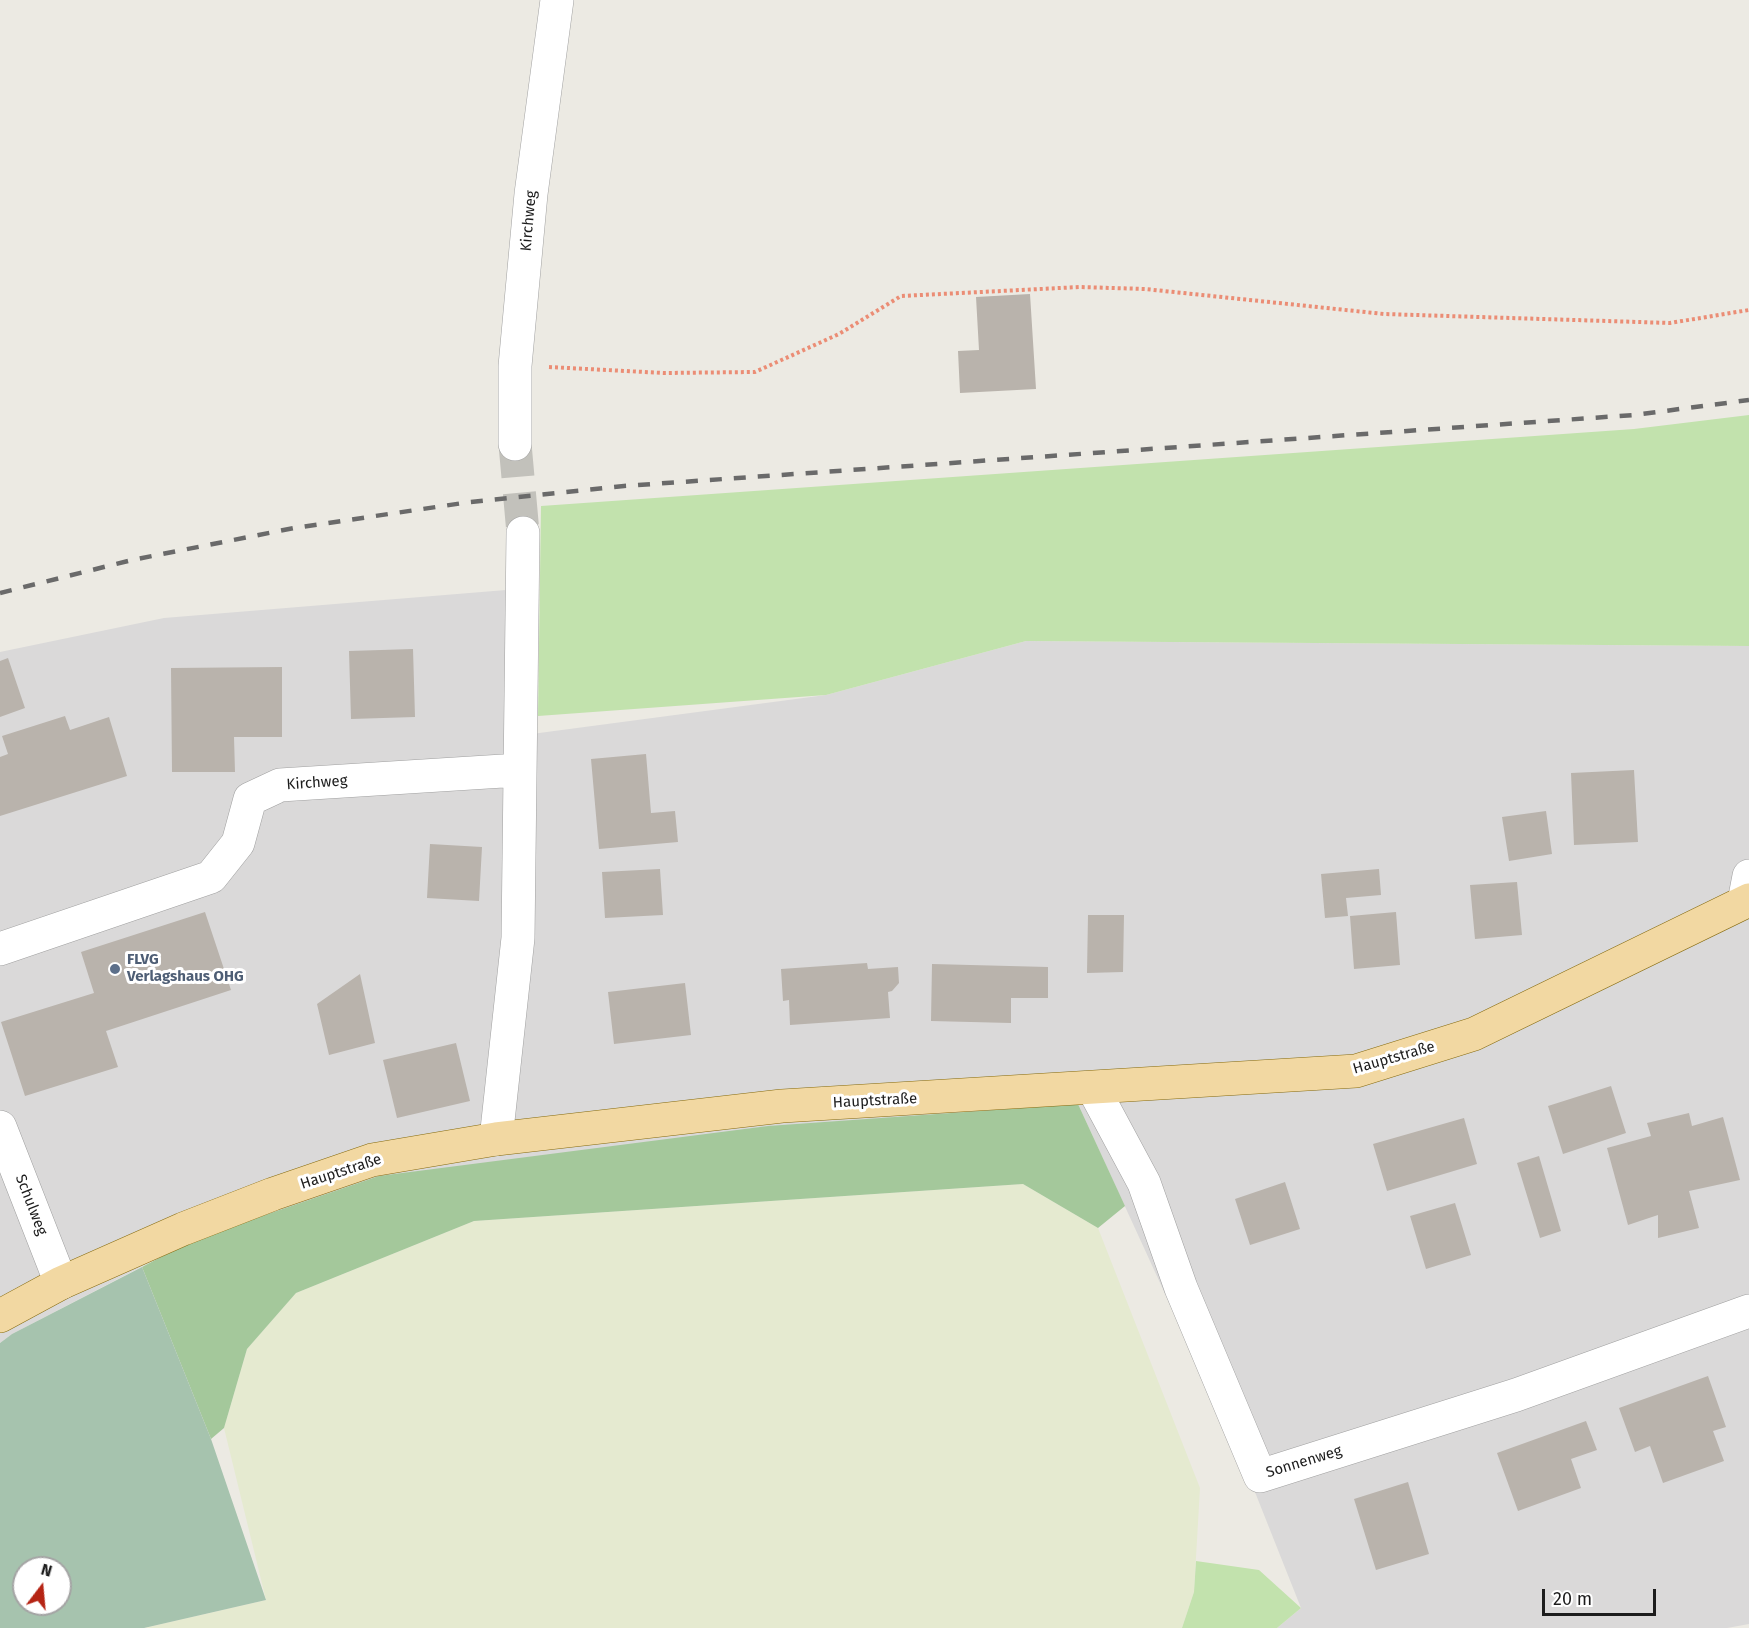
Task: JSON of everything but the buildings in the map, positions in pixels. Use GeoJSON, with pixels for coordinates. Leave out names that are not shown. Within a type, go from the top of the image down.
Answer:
{"type":"FeatureCollection","features":[{"type":"Feature","properties":{"kind":"main road","name":"Hauptstraße"},"geometry":{"type":"LineString","coordinates":[[0,1316],[61,1283],[183,1229],[273,1194],[372,1160],[496,1139],[782,1106],[1356,1071],[1474,1034],[1747,893]]}},
{"type":"Feature","properties":{"kind":"street","name":"Kirchweg"},"geometry":{"type":"LineString","coordinates":[[514,444],[515,366],[531,194],[557,0]]}},
{"type":"Feature","properties":{"kind":"street"},"geometry":{"type":"LineString","coordinates":[[496,1139],[518,938],[524,533]]}},
{"type":"Feature","properties":{"kind":"street","name":"Kirchweg"},"geometry":{"type":"LineString","coordinates":[[0,949],[211,877],[238,843],[250,799],[280,786],[519,770]]}},
{"type":"Feature","properties":{"kind":"street","name":"Sonnenweg"},"geometry":{"type":"LineString","coordinates":[[1093,1088],[1144,1183],[1181,1288],[1260,1476],[1516,1395],[1749,1311]]}},
{"type":"Feature","properties":{"kind":"street","name":"Schulweg"},"geometry":{"type":"LineString","coordinates":[[0,1126],[61,1283]]}},
{"type":"Feature","properties":{"kind":"path"},"geometry":{"type":"LineString","coordinates":[[515,366],[664,373],[754,372],[839,334],[901,296],[1080,287],[1145,289],[1384,314],[1670,323],[1749,310]]}},
{"type":"Feature","properties":{"kind":"shaded area"},"geometry":{"type":"Polygon","coordinates":[[[506,590],[509,737],[826,695],[1026,641],[1749,646],[1749,1624],[1727,1628],[1277,1628],[1301,1608],[1249,1477],[1078,1104],[195,1239],[12,1334],[0,1343],[0,652],[164,618],[506,590]]]}},
{"type":"Feature","properties":{"kind":"green space"},"geometry":{"type":"Polygon","coordinates":[[[1749,415],[1749,646],[1026,641],[826,695],[538,716],[541,506],[1634,429],[1749,415]]]}},
{"type":"Feature","properties":{"kind":"green space"},"geometry":{"type":"Polygon","coordinates":[[[1078,1104],[1125,1206],[1098,1228],[1023,1184],[474,1221],[296,1293],[247,1349],[224,1428],[211,1439],[142,1267],[195,1239],[379,1176],[768,1126],[1078,1104]]]}},
{"type":"Feature","properties":{"kind":"green space"},"geometry":{"type":"Polygon","coordinates":[[[1023,1184],[1098,1228],[1200,1488],[1194,1592],[1182,1628],[144,1628],[266,1600],[224,1428],[247,1349],[296,1293],[474,1221],[1023,1184]]]}},
{"type":"Feature","properties":{"kind":"green space"},"geometry":{"type":"Polygon","coordinates":[[[142,1267],[211,1439],[266,1600],[144,1628],[0,1628],[0,1343],[12,1334],[142,1267]]]}},
{"type":"Feature","properties":{"kind":"green space"},"geometry":{"type":"Polygon","coordinates":[[[1196,1561],[1259,1570],[1301,1608],[1277,1628],[1182,1628],[1194,1592],[1196,1561]]]}},
{"type":"Feature","properties":{"kind":"tunnel"},"geometry":{"type":"LineString","coordinates":[[515,444],[523,533]]}},
{"type":"Feature","properties":{"kind":"railway"},"geometry":{"type":"LineString","coordinates":[[0,593],[132,560],[294,528],[470,502],[624,486],[1634,415],[1749,400]]}},
{"type":"Feature","properties":{"kind":"place","name":"FLVG Verlagshaus OHG"},"geometry":{"type":"Point","coordinates":[115,969]}}]}
